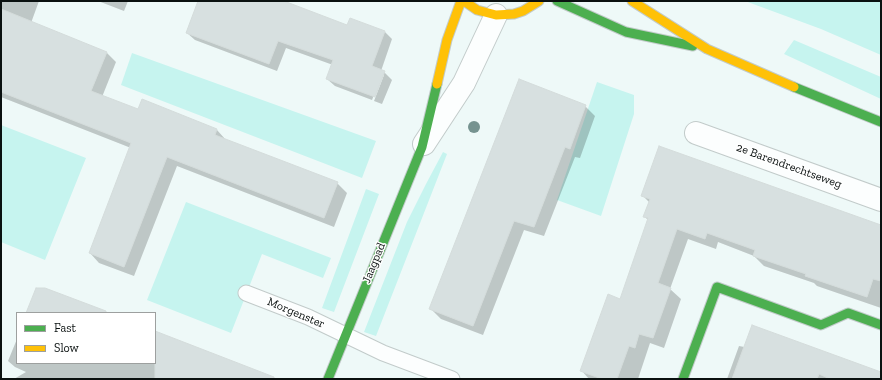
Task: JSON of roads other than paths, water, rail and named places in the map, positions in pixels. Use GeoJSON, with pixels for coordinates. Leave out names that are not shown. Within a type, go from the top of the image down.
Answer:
{"type":"FeatureCollection","features":[{"type":"Feature","properties":{"kind":"street"},"geometry":{"type":"LineString","coordinates":[[462,1],[477,10],[496,15],[505,15],[523,11],[539,1]]}},
{"type":"Feature","properties":{"kind":"street","name":"Jaagpad"},"geometry":{"type":"LineString","coordinates":[[328,379],[422,147],[447,40],[462,1]]}},
{"type":"Feature","properties":{"kind":"street"},"geometry":{"type":"LineString","coordinates":[[557,1],[626,32],[708,49]]}},
{"type":"Feature","properties":{"kind":"street"},"geometry":{"type":"LineString","coordinates":[[632,1],[708,49],[791,86],[881,122]]}},
{"type":"Feature","properties":{"kind":"street","name":"Jaagpad"},"geometry":{"type":"LineString","coordinates":[[422,147],[464,83],[496,15]]}},
{"type":"Feature","properties":{"kind":"street","name":"2e Barendrechtseweg"},"geometry":{"type":"LineString","coordinates":[[696,133],[881,200]]}},
{"type":"Feature","properties":{"kind":"street"},"geometry":{"type":"LineString","coordinates":[[683,379],[717,288],[821,325],[848,313],[881,324]]}},
{"type":"Feature","properties":{"kind":"lane","name":"Morgenster"},"geometry":{"type":"LineString","coordinates":[[246,293],[308,317],[383,353],[452,379]]}}]}
